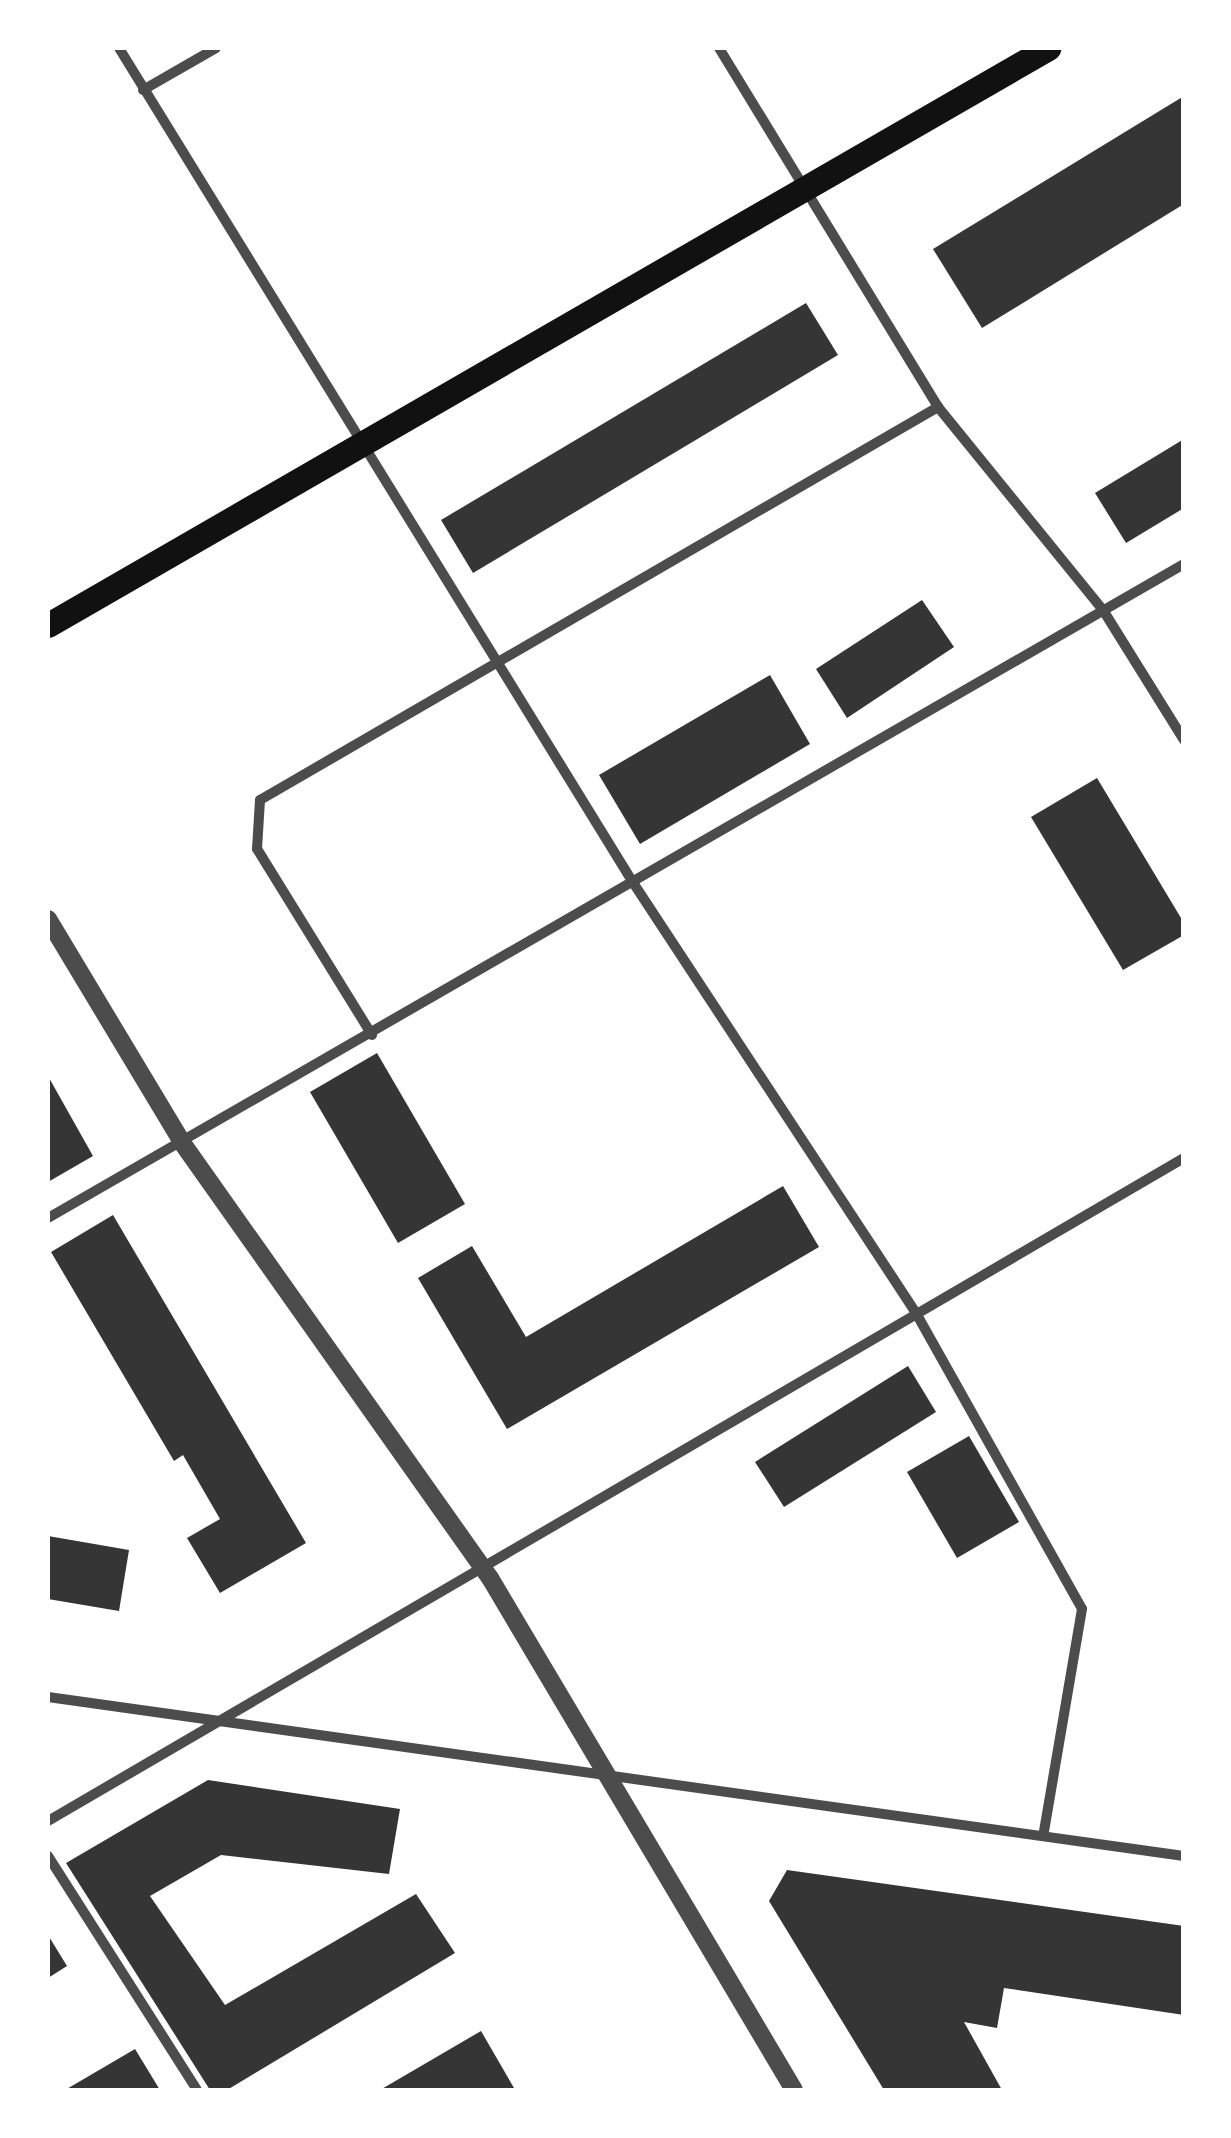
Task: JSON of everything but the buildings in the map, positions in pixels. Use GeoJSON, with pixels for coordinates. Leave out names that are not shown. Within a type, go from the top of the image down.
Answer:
{"type":"FeatureCollection","features":[{"type":"Feature","properties":{"kind":"main road"},"geometry":{"type":"LineString","coordinates":[[48,624],[1048,48]]}},
{"type":"Feature","properties":{"kind":"street"},"geometry":{"type":"LineString","coordinates":[[119,48],[634,884],[916,1313],[1082,1609],[1043,1836]]}},
{"type":"Feature","properties":{"kind":"street"},"geometry":{"type":"LineString","coordinates":[[143,90],[216,48]]}},
{"type":"Feature","properties":{"kind":"street"},"geometry":{"type":"LineString","coordinates":[[719,48],[938,406],[1103,610],[1184,740]]}},
{"type":"Feature","properties":{"kind":"street"},"geometry":{"type":"LineString","coordinates":[[372,1035],[257,849],[260,800],[938,406]]}},
{"type":"Feature","properties":{"kind":"street"},"geometry":{"type":"LineString","coordinates":[[48,1218],[183,1144],[1184,564]]}},
{"type":"Feature","properties":{"kind":"street"},"geometry":{"type":"LineString","coordinates":[[48,920],[183,1144],[481,1565],[613,1774],[794,2090]]}},
{"type":"Feature","properties":{"kind":"street"},"geometry":{"type":"LineString","coordinates":[[48,1821],[208,1720],[1184,1158]]}},
{"type":"Feature","properties":{"kind":"street"},"geometry":{"type":"LineString","coordinates":[[48,1697],[1184,1856]]}},
{"type":"Feature","properties":{"kind":"street"},"geometry":{"type":"LineString","coordinates":[[48,1856],[196,2090]]}}]}
